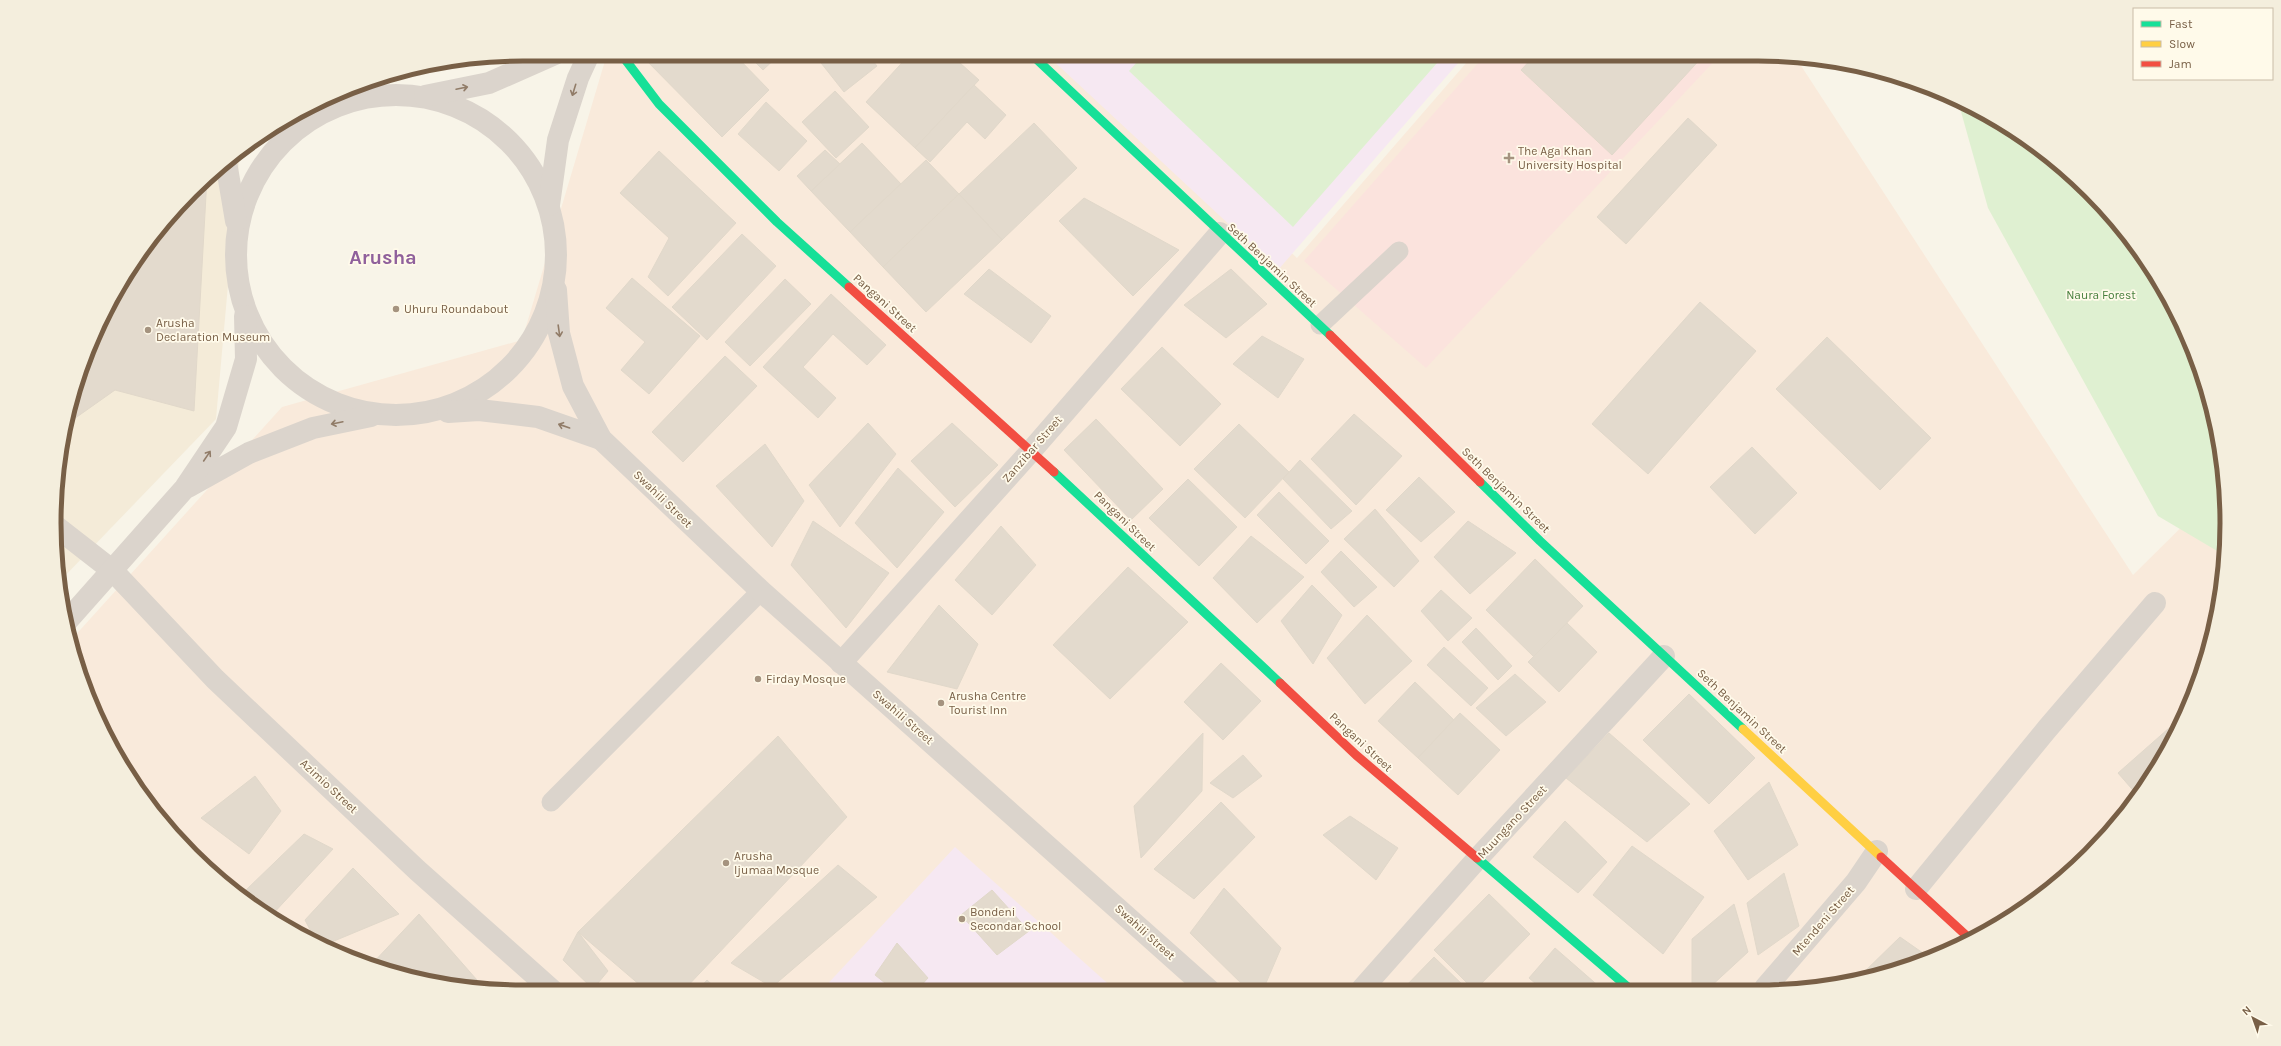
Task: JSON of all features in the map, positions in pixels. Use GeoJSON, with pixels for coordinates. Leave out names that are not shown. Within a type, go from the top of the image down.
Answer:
{"type":"FeatureCollection","features":[{"type":"Feature","properties":{"kind":"street"},"geometry":{"type":"LineString","coordinates":[[424,96],[489,83],[539,61]]}},
{"type":"Feature","properties":{"kind":"street"},"geometry":{"type":"LineString","coordinates":[[549,205],[558,140],[578,78],[586,61]]}},
{"type":"Feature","properties":{"kind":"street","name":"Pangani Street"},"geometry":{"type":"LineString","coordinates":[[626,61],[659,104],[741,188],[1193,599],[1356,755],[1626,985]]}},
{"type":"Feature","properties":{"kind":"street","name":"Seth Benjamin Street"},"geometry":{"type":"LineString","coordinates":[[1043,61],[1220,233],[1320,326],[1540,541],[1877,851],[1966,935]]}},
{"type":"Feature","properties":{"kind":"street"},"geometry":{"type":"LineString","coordinates":[[185,488],[248,453],[313,428],[375,415],[418,414],[467,398],[509,369],[539,327],[555,278],[556,241],[549,205],[530,166],[501,133],[465,109],[424,96],[388,94],[344,98],[305,122],[267,159],[236,221]]}},
{"type":"Feature","properties":{"kind":"street"},"geometry":{"type":"LineString","coordinates":[[71,617],[185,488],[226,427],[246,359],[245,311],[234,258],[236,221],[227,168]]}},
{"type":"Feature","properties":{"kind":"street","name":"Zanzibar Street"},"geometry":{"type":"LineString","coordinates":[[841,663],[1031,451],[1220,233]]}},
{"type":"Feature","properties":{"kind":"street","name":"Swahili Street"},"geometry":{"type":"LineString","coordinates":[[555,278],[559,333],[573,386],[600,439],[761,591],[1203,985]]}},
{"type":"Feature","properties":{"kind":"street"},"geometry":{"type":"LineString","coordinates":[[245,311],[265,350],[295,381],[333,404],[375,415]]}},
{"type":"Feature","properties":{"kind":"street","name":"Swahili Street"},"geometry":{"type":"LineString","coordinates":[[418,414],[479,410],[538,417],[600,439]]}},
{"type":"Feature","properties":{"kind":"street","name":"Azimio Street"},"geometry":{"type":"LineString","coordinates":[[61,532],[113,571],[215,679],[417,870],[545,985]]}},
{"type":"Feature","properties":{"kind":"street"},"geometry":{"type":"LineString","coordinates":[[1916,888],[2047,729],[2155,603]]}},
{"type":"Feature","properties":{"kind":"street","name":"Muungano Street"},"geometry":{"type":"LineString","coordinates":[[1366,985],[1478,858],[1664,656]]}},
{"type":"Feature","properties":{"kind":"street","name":"Mtendeni Street"},"geometry":{"type":"LineString","coordinates":[[1768,985],[1856,882],[1877,851]]}},
{"type":"Feature","properties":{"kind":"lane"},"geometry":{"type":"LineString","coordinates":[[1320,326],[1399,252]]}},
{"type":"Feature","properties":{"kind":"lane"},"geometry":{"type":"LineString","coordinates":[[550,802],[761,591]]}},
{"type":"Feature","properties":{"kind":"shaded area"},"geometry":{"type":"Polygon","coordinates":[[[605,61],[1085,61],[1297,258],[1468,61],[1758,61],[1799,63],[2133,575],[2219,490],[2220,523],[2216,583],[2204,643],[2185,700],[2172,727],[2142,780],[2125,804],[2085,850],[2039,890],[1989,923],[1935,950],[1878,969],[1848,976],[1788,984],[1758,985],[523,985],[463,981],[403,969],[346,950],[292,923],[266,907],[218,870],[196,850],[156,804],[123,754],[96,700],[75,635],[282,407],[522,340],[605,61]]]}},
{"type":"Feature","properties":{"kind":"shaded area"},"geometry":{"type":"Polygon","coordinates":[[[1054,61],[1460,61],[1278,270],[1054,61]]]}},
{"type":"Feature","properties":{"kind":"shaded area","name":"The Aga Khan University Hospital"},"geometry":{"type":"Polygon","coordinates":[[[1480,61],[1714,61],[1426,368],[1304,261],[1480,61]]]}},
{"type":"Feature","properties":{"kind":"shaded area"},"geometry":{"type":"Polygon","coordinates":[[[239,158],[216,419],[64,576],[61,523],[65,463],[77,403],[96,346],[123,292],[156,242],[196,196],[239,158]]]}},
{"type":"Feature","properties":{"kind":"shaded area","name":"Bondeni Secondar School"},"geometry":{"type":"Polygon","coordinates":[[[955,847],[1109,985],[827,985],[955,847]]]}},
{"type":"Feature","properties":{"kind":"green space"},"geometry":{"type":"Polygon","coordinates":[[[1138,61],[1439,61],[1293,227],[1129,71],[1138,61]]]}},
{"type":"Feature","properties":{"kind":"green space","name":"Naura Forest"},"geometry":{"type":"Polygon","coordinates":[[[1960,108],[2015,139],[2039,156],[2085,196],[2125,242],[2158,292],[2185,346],[2204,403],[2216,463],[2219,493],[2219,552],[2158,516],[1988,208],[1960,108]]]}},
{"type":"Feature","properties":{"kind":"building"},"geometry":{"type":"Polygon","coordinates":[[[647,61],[741,61],[769,90],[722,137],[647,61]]]}},
{"type":"Feature","properties":{"kind":"building"},"geometry":{"type":"Polygon","coordinates":[[[754,61],[773,61],[763,70],[754,61]]]}},
{"type":"Feature","properties":{"kind":"building"},"geometry":{"type":"Polygon","coordinates":[[[820,61],[873,61],[877,66],[844,92],[820,61]]]}},
{"type":"Feature","properties":{"kind":"building"},"geometry":{"type":"Polygon","coordinates":[[[904,61],[958,61],[979,80],[915,148],[866,102],[904,61]]]}},
{"type":"Feature","properties":{"kind":"building"},"geometry":{"type":"Polygon","coordinates":[[[1529,61],[1699,61],[1612,155],[1521,70],[1529,61]]]}},
{"type":"Feature","properties":{"kind":"building"},"geometry":{"type":"Polygon","coordinates":[[[974,85],[1006,115],[985,139],[967,122],[930,162],[915,148],[974,85]]]}},
{"type":"Feature","properties":{"kind":"building"},"geometry":{"type":"Polygon","coordinates":[[[835,91],[869,127],[836,158],[802,122],[835,91]]]}},
{"type":"Feature","properties":{"kind":"building"},"geometry":{"type":"Polygon","coordinates":[[[766,102],[807,141],[779,171],[738,134],[766,102]]]}},
{"type":"Feature","properties":{"kind":"building"},"geometry":{"type":"Polygon","coordinates":[[[1688,118],[1717,145],[1626,244],[1597,217],[1688,118]]]}},
{"type":"Feature","properties":{"kind":"building"},"geometry":{"type":"Polygon","coordinates":[[[1034,123],[1077,168],[1002,240],[959,194],[1034,123]]]}},
{"type":"Feature","properties":{"kind":"building"},"geometry":{"type":"Polygon","coordinates":[[[862,143],[901,184],[850,232],[811,191],[862,143]]]}},
{"type":"Feature","properties":{"kind":"building"},"geometry":{"type":"Polygon","coordinates":[[[825,150],[840,164],[811,191],[797,176],[825,150]]]}},
{"type":"Feature","properties":{"kind":"building"},"geometry":{"type":"Polygon","coordinates":[[[659,151],[736,223],[668,296],[648,277],[669,238],[620,193],[659,151]]]}},
{"type":"Feature","properties":{"kind":"building"},"geometry":{"type":"Polygon","coordinates":[[[926,160],[959,194],[883,267],[850,232],[926,160]]]}},
{"type":"Feature","properties":{"kind":"building","name":"Arusha Declaration Museum"},"geometry":{"type":"Polygon","coordinates":[[[206,186],[194,411],[115,390],[73,420],[86,374],[96,346],[123,292],[156,242],[176,218],[206,186]]]}},
{"type":"Feature","properties":{"kind":"building"},"geometry":{"type":"Polygon","coordinates":[[[959,194],[1002,240],[926,312],[883,267],[959,194]]]}},
{"type":"Feature","properties":{"kind":"building"},"geometry":{"type":"Polygon","coordinates":[[[1084,198],[1179,250],[1133,296],[1059,221],[1084,198]]]}},
{"type":"Feature","properties":{"kind":"building"},"geometry":{"type":"Polygon","coordinates":[[[742,234],[776,266],[707,340],[672,307],[742,234]]]}},
{"type":"Feature","properties":{"kind":"building"},"geometry":{"type":"Polygon","coordinates":[[[989,269],[1051,316],[1031,343],[964,294],[989,269]]]}},
{"type":"Feature","properties":{"kind":"building"},"geometry":{"type":"Polygon","coordinates":[[[1231,269],[1267,304],[1226,338],[1184,305],[1231,269]]]}},
{"type":"Feature","properties":{"kind":"building"},"geometry":{"type":"Polygon","coordinates":[[[632,278],[700,336],[649,394],[621,370],[645,342],[606,308],[632,278]]]}},
{"type":"Feature","properties":{"kind":"building"},"geometry":{"type":"Polygon","coordinates":[[[785,279],[811,304],[750,366],[725,342],[785,279]]]}},
{"type":"Feature","properties":{"kind":"building"},"geometry":{"type":"Polygon","coordinates":[[[831,294],[886,345],[867,365],[833,334],[803,367],[836,398],[818,418],[763,367],[831,294]]]}},
{"type":"Feature","properties":{"kind":"building"},"geometry":{"type":"Polygon","coordinates":[[[1700,302],[1756,351],[1648,474],[1592,424],[1700,302]]]}},
{"type":"Feature","properties":{"kind":"building"},"geometry":{"type":"Polygon","coordinates":[[[1262,336],[1304,359],[1278,398],[1233,364],[1262,336]]]}},
{"type":"Feature","properties":{"kind":"building"},"geometry":{"type":"Polygon","coordinates":[[[1827,337],[1931,438],[1880,490],[1776,389],[1827,337]]]}},
{"type":"Feature","properties":{"kind":"building"},"geometry":{"type":"Polygon","coordinates":[[[1162,347],[1221,404],[1180,446],[1121,389],[1162,347]]]}},
{"type":"Feature","properties":{"kind":"building"},"geometry":{"type":"Polygon","coordinates":[[[725,356],[757,386],[683,462],[652,432],[725,356]]]}},
{"type":"Feature","properties":{"kind":"building"},"geometry":{"type":"Polygon","coordinates":[[[1354,414],[1402,456],[1356,505],[1311,459],[1354,414]]]}},
{"type":"Feature","properties":{"kind":"building"},"geometry":{"type":"Polygon","coordinates":[[[1096,419],[1163,489],[1131,520],[1064,450],[1096,419]]]}},
{"type":"Feature","properties":{"kind":"building"},"geometry":{"type":"Polygon","coordinates":[[[868,423],[896,454],[840,527],[809,485],[868,423]]]}},
{"type":"Feature","properties":{"kind":"building"},"geometry":{"type":"Polygon","coordinates":[[[952,423],[998,465],[955,507],[911,461],[952,423]]]}},
{"type":"Feature","properties":{"kind":"building"},"geometry":{"type":"Polygon","coordinates":[[[1239,424],[1289,472],[1245,518],[1194,469],[1239,424]]]}},
{"type":"Feature","properties":{"kind":"building"},"geometry":{"type":"Polygon","coordinates":[[[765,444],[804,501],[772,547],[716,486],[765,444]]]}},
{"type":"Feature","properties":{"kind":"building"},"geometry":{"type":"Polygon","coordinates":[[[1752,447],[1797,493],[1755,534],[1710,487],[1752,447]]]}},
{"type":"Feature","properties":{"kind":"building"},"geometry":{"type":"Polygon","coordinates":[[[1300,460],[1352,511],[1331,529],[1283,479],[1300,460]]]}},
{"type":"Feature","properties":{"kind":"building"},"geometry":{"type":"Polygon","coordinates":[[[898,468],[944,512],[897,568],[855,523],[898,468]]]}},
{"type":"Feature","properties":{"kind":"building"},"geometry":{"type":"Polygon","coordinates":[[[1419,477],[1455,512],[1421,542],[1386,510],[1419,477]]]}},
{"type":"Feature","properties":{"kind":"building"},"geometry":{"type":"Polygon","coordinates":[[[1188,479],[1237,527],[1199,566],[1149,518],[1188,479]]]}},
{"type":"Feature","properties":{"kind":"building"},"geometry":{"type":"Polygon","coordinates":[[[1279,492],[1329,541],[1306,564],[1257,515],[1279,492]]]}},
{"type":"Feature","properties":{"kind":"building"},"geometry":{"type":"Polygon","coordinates":[[[1375,509],[1419,561],[1394,587],[1344,539],[1375,509]]]}},
{"type":"Feature","properties":{"kind":"building"},"geometry":{"type":"Polygon","coordinates":[[[813,521],[889,573],[846,628],[791,565],[813,521]]]}},
{"type":"Feature","properties":{"kind":"building"},"geometry":{"type":"Polygon","coordinates":[[[1468,521],[1516,553],[1470,594],[1434,557],[1468,521]]]}},
{"type":"Feature","properties":{"kind":"building"},"geometry":{"type":"Polygon","coordinates":[[[1001,526],[1036,565],[992,615],[955,580],[1001,526]]]}},
{"type":"Feature","properties":{"kind":"building"},"geometry":{"type":"Polygon","coordinates":[[[1251,536],[1304,577],[1257,623],[1213,578],[1251,536]]]}},
{"type":"Feature","properties":{"kind":"building"},"geometry":{"type":"Polygon","coordinates":[[[1341,551],[1377,587],[1354,607],[1321,572],[1341,551]]]}},
{"type":"Feature","properties":{"kind":"building"},"geometry":{"type":"Polygon","coordinates":[[[1535,559],[1583,606],[1534,657],[1486,610],[1535,559]]]}},
{"type":"Feature","properties":{"kind":"building"},"geometry":{"type":"Polygon","coordinates":[[[1128,567],[1188,622],[1110,699],[1053,645],[1128,567]]]}},
{"type":"Feature","properties":{"kind":"building"},"geometry":{"type":"Polygon","coordinates":[[[1312,585],[1342,615],[1313,664],[1281,621],[1312,585]]]}},
{"type":"Feature","properties":{"kind":"building"},"geometry":{"type":"Polygon","coordinates":[[[1441,590],[1472,618],[1448,641],[1421,611],[1441,590]]]}},
{"type":"Feature","properties":{"kind":"building"},"geometry":{"type":"Polygon","coordinates":[[[939,605],[978,644],[957,689],[887,672],[939,605]]]}},
{"type":"Feature","properties":{"kind":"building"},"geometry":{"type":"Polygon","coordinates":[[[1367,615],[1412,661],[1365,704],[1327,658],[1367,615]]]}},
{"type":"Feature","properties":{"kind":"building"},"geometry":{"type":"Polygon","coordinates":[[[1567,623],[1597,652],[1559,692],[1528,662],[1567,623]]]}},
{"type":"Feature","properties":{"kind":"building"},"geometry":{"type":"Polygon","coordinates":[[[1476,628],[1512,666],[1498,680],[1462,642],[1476,628]]]}},
{"type":"Feature","properties":{"kind":"building"},"geometry":{"type":"Polygon","coordinates":[[[1444,647],[1488,688],[1471,706],[1427,665],[1444,647]]]}},
{"type":"Feature","properties":{"kind":"building"},"geometry":{"type":"Polygon","coordinates":[[[1221,663],[1261,701],[1223,740],[1184,702],[1221,663]]]}},
{"type":"Feature","properties":{"kind":"building"},"geometry":{"type":"Polygon","coordinates":[[[1515,674],[1546,702],[1506,736],[1476,708],[1515,674]]]}},
{"type":"Feature","properties":{"kind":"building"},"geometry":{"type":"Polygon","coordinates":[[[1415,682],[1454,720],[1418,758],[1378,721],[1415,682]]]}},
{"type":"Feature","properties":{"kind":"building"},"geometry":{"type":"Polygon","coordinates":[[[1689,694],[1755,758],[1709,804],[1643,740],[1689,694]]]}},
{"type":"Feature","properties":{"kind":"building"},"geometry":{"type":"Polygon","coordinates":[[[1460,713],[1500,750],[1458,795],[1418,758],[1460,713]]]}},
{"type":"Feature","properties":{"kind":"building"},"geometry":{"type":"Polygon","coordinates":[[[2173,724],[2158,754],[2134,791],[2118,773],[2173,724]]]}},
{"type":"Feature","properties":{"kind":"building"},"geometry":{"type":"Polygon","coordinates":[[[1203,733],[1202,791],[1141,858],[1134,806],[1203,733]]]}},
{"type":"Feature","properties":{"kind":"building"},"geometry":{"type":"Polygon","coordinates":[[[1609,733],[1690,804],[1647,842],[1566,778],[1609,733]]]}},
{"type":"Feature","properties":{"kind":"building","name":"Arusha Ijumaa Mosque"},"geometry":{"type":"Polygon","coordinates":[[[778,736],[847,817],[689,985],[640,985],[578,932],[778,736]]]}},
{"type":"Feature","properties":{"kind":"building"},"geometry":{"type":"Polygon","coordinates":[[[1243,755],[1262,776],[1233,798],[1210,783],[1243,755]]]}},
{"type":"Feature","properties":{"kind":"building"},"geometry":{"type":"Polygon","coordinates":[[[255,776],[281,811],[249,854],[201,818],[255,776]]]}},
{"type":"Feature","properties":{"kind":"building"},"geometry":{"type":"Polygon","coordinates":[[[1769,782],[1798,845],[1748,880],[1714,831],[1769,782]]]}},
{"type":"Feature","properties":{"kind":"building"},"geometry":{"type":"Polygon","coordinates":[[[1221,802],[1255,837],[1194,899],[1154,869],[1221,802]]]}},
{"type":"Feature","properties":{"kind":"building"},"geometry":{"type":"Polygon","coordinates":[[[1350,816],[1398,848],[1376,880],[1323,835],[1350,816]]]}},
{"type":"Feature","properties":{"kind":"building"},"geometry":{"type":"Polygon","coordinates":[[[1565,821],[1607,862],[1578,893],[1533,857],[1565,821]]]}},
{"type":"Feature","properties":{"kind":"building"},"geometry":{"type":"Polygon","coordinates":[[[304,834],[333,849],[274,912],[255,899],[246,890],[304,834]]]}},
{"type":"Feature","properties":{"kind":"building"},"geometry":{"type":"Polygon","coordinates":[[[1632,846],[1704,897],[1663,954],[1593,895],[1632,846]]]}},
{"type":"Feature","properties":{"kind":"building"},"geometry":{"type":"Polygon","coordinates":[[[838,865],[877,897],[774,985],[769,985],[731,963],[838,865]]]}},
{"type":"Feature","properties":{"kind":"building"},"geometry":{"type":"Polygon","coordinates":[[[353,868],[399,914],[330,942],[312,933],[305,920],[353,868]]]}},
{"type":"Feature","properties":{"kind":"building"},"geometry":{"type":"Polygon","coordinates":[[[1784,873],[1799,926],[1758,955],[1747,903],[1784,873]]]}},
{"type":"Feature","properties":{"kind":"building"},"geometry":{"type":"Polygon","coordinates":[[[1224,888],[1281,948],[1265,985],[1243,985],[1190,933],[1224,888]]]}},
{"type":"Feature","properties":{"kind":"building"},"geometry":{"type":"Polygon","coordinates":[[[992,890],[1029,931],[997,955],[961,915],[992,890]]]}},
{"type":"Feature","properties":{"kind":"building"},"geometry":{"type":"Polygon","coordinates":[[[1489,894],[1530,934],[1480,985],[1469,985],[1434,950],[1489,894]]]}},
{"type":"Feature","properties":{"kind":"building"},"geometry":{"type":"Polygon","coordinates":[[[1734,904],[1748,952],[1712,985],[1692,985],[1692,939],[1734,904]]]}},
{"type":"Feature","properties":{"kind":"building"},"geometry":{"type":"Polygon","coordinates":[[[419,914],[479,983],[433,976],[375,960],[419,914]]]}},
{"type":"Feature","properties":{"kind":"building"},"geometry":{"type":"Polygon","coordinates":[[[578,932],[608,971],[596,985],[589,985],[563,960],[578,932]]]}},
{"type":"Feature","properties":{"kind":"building"},"geometry":{"type":"Polygon","coordinates":[[[1900,937],[1924,954],[1878,969],[1864,972],[1900,937]]]}},
{"type":"Feature","properties":{"kind":"building"},"geometry":{"type":"Polygon","coordinates":[[[897,943],[928,978],[922,985],[888,985],[875,975],[897,943]]]}},
{"type":"Feature","properties":{"kind":"building"},"geometry":{"type":"Polygon","coordinates":[[[1555,948],[1597,985],[1537,985],[1529,978],[1555,948]]]}},
{"type":"Feature","properties":{"kind":"building"},"geometry":{"type":"Polygon","coordinates":[[[1434,957],[1463,985],[1407,985],[1434,957]]]}},
{"type":"Feature","properties":{"kind":"building"},"geometry":{"type":"Polygon","coordinates":[[[707,980],[712,985],[702,985],[707,980]]]}},
{"type":"Feature","properties":{"kind":"traffic: fast"},"geometry":{"type":"LineString","coordinates":[[626,61],[659,104],[777,222],[849,287]]}},
{"type":"Feature","properties":{"kind":"traffic: fast"},"geometry":{"type":"LineString","coordinates":[[1038,61],[1330,335]]}},
{"type":"Feature","properties":{"kind":"traffic: fast"},"geometry":{"type":"LineString","coordinates":[[1054,472],[1280,683]]}},
{"type":"Feature","properties":{"kind":"traffic: fast"},"geometry":{"type":"LineString","coordinates":[[1480,482],[1540,541],[1743,729]]}},
{"type":"Feature","properties":{"kind":"traffic: fast"},"geometry":{"type":"LineString","coordinates":[[1477,858],[1625,985]]}},
{"type":"Feature","properties":{"kind":"traffic: slow"},"geometry":{"type":"LineString","coordinates":[[1743,729],[1881,857]]}},
{"type":"Feature","properties":{"kind":"traffic: jam"},"geometry":{"type":"LineString","coordinates":[[849,287],[1054,472]]}},
{"type":"Feature","properties":{"kind":"traffic: jam"},"geometry":{"type":"LineString","coordinates":[[1330,335],[1480,482]]}},
{"type":"Feature","properties":{"kind":"traffic: jam"},"geometry":{"type":"LineString","coordinates":[[1280,683],[1356,755],[1477,858]]}},
{"type":"Feature","properties":{"kind":"traffic: jam"},"geometry":{"type":"LineString","coordinates":[[1881,857],[1966,935]]}},
{"type":"Feature","properties":{"kind":"place","name":"The Aga Khan University Hospital"},"geometry":{"type":"Point","coordinates":[1509,158]}},
{"type":"Feature","properties":{"kind":"place","name":"Uhuru Roundabout"},"geometry":{"type":"Point","coordinates":[396,309]}},
{"type":"Feature","properties":{"kind":"place","name":"Arusha Declaration Museum"},"geometry":{"type":"Point","coordinates":[148,330]}},
{"type":"Feature","properties":{"kind":"place","name":"Firday Mosque"},"geometry":{"type":"Point","coordinates":[758,679]}},
{"type":"Feature","properties":{"kind":"place","name":"Arusha Centre Tourist Inn"},"geometry":{"type":"Point","coordinates":[941,703]}},
{"type":"Feature","properties":{"kind":"place","name":"Arusha Ijumaa Mosque"},"geometry":{"type":"Point","coordinates":[726,863]}},
{"type":"Feature","properties":{"kind":"place","name":"Bondeni Secondar School"},"geometry":{"type":"Point","coordinates":[962,919]}},
{"type":"Feature","properties":{"kind":"district","name":"Arusha"},"geometry":{"type":"Point","coordinates":[383,257]}}]}
